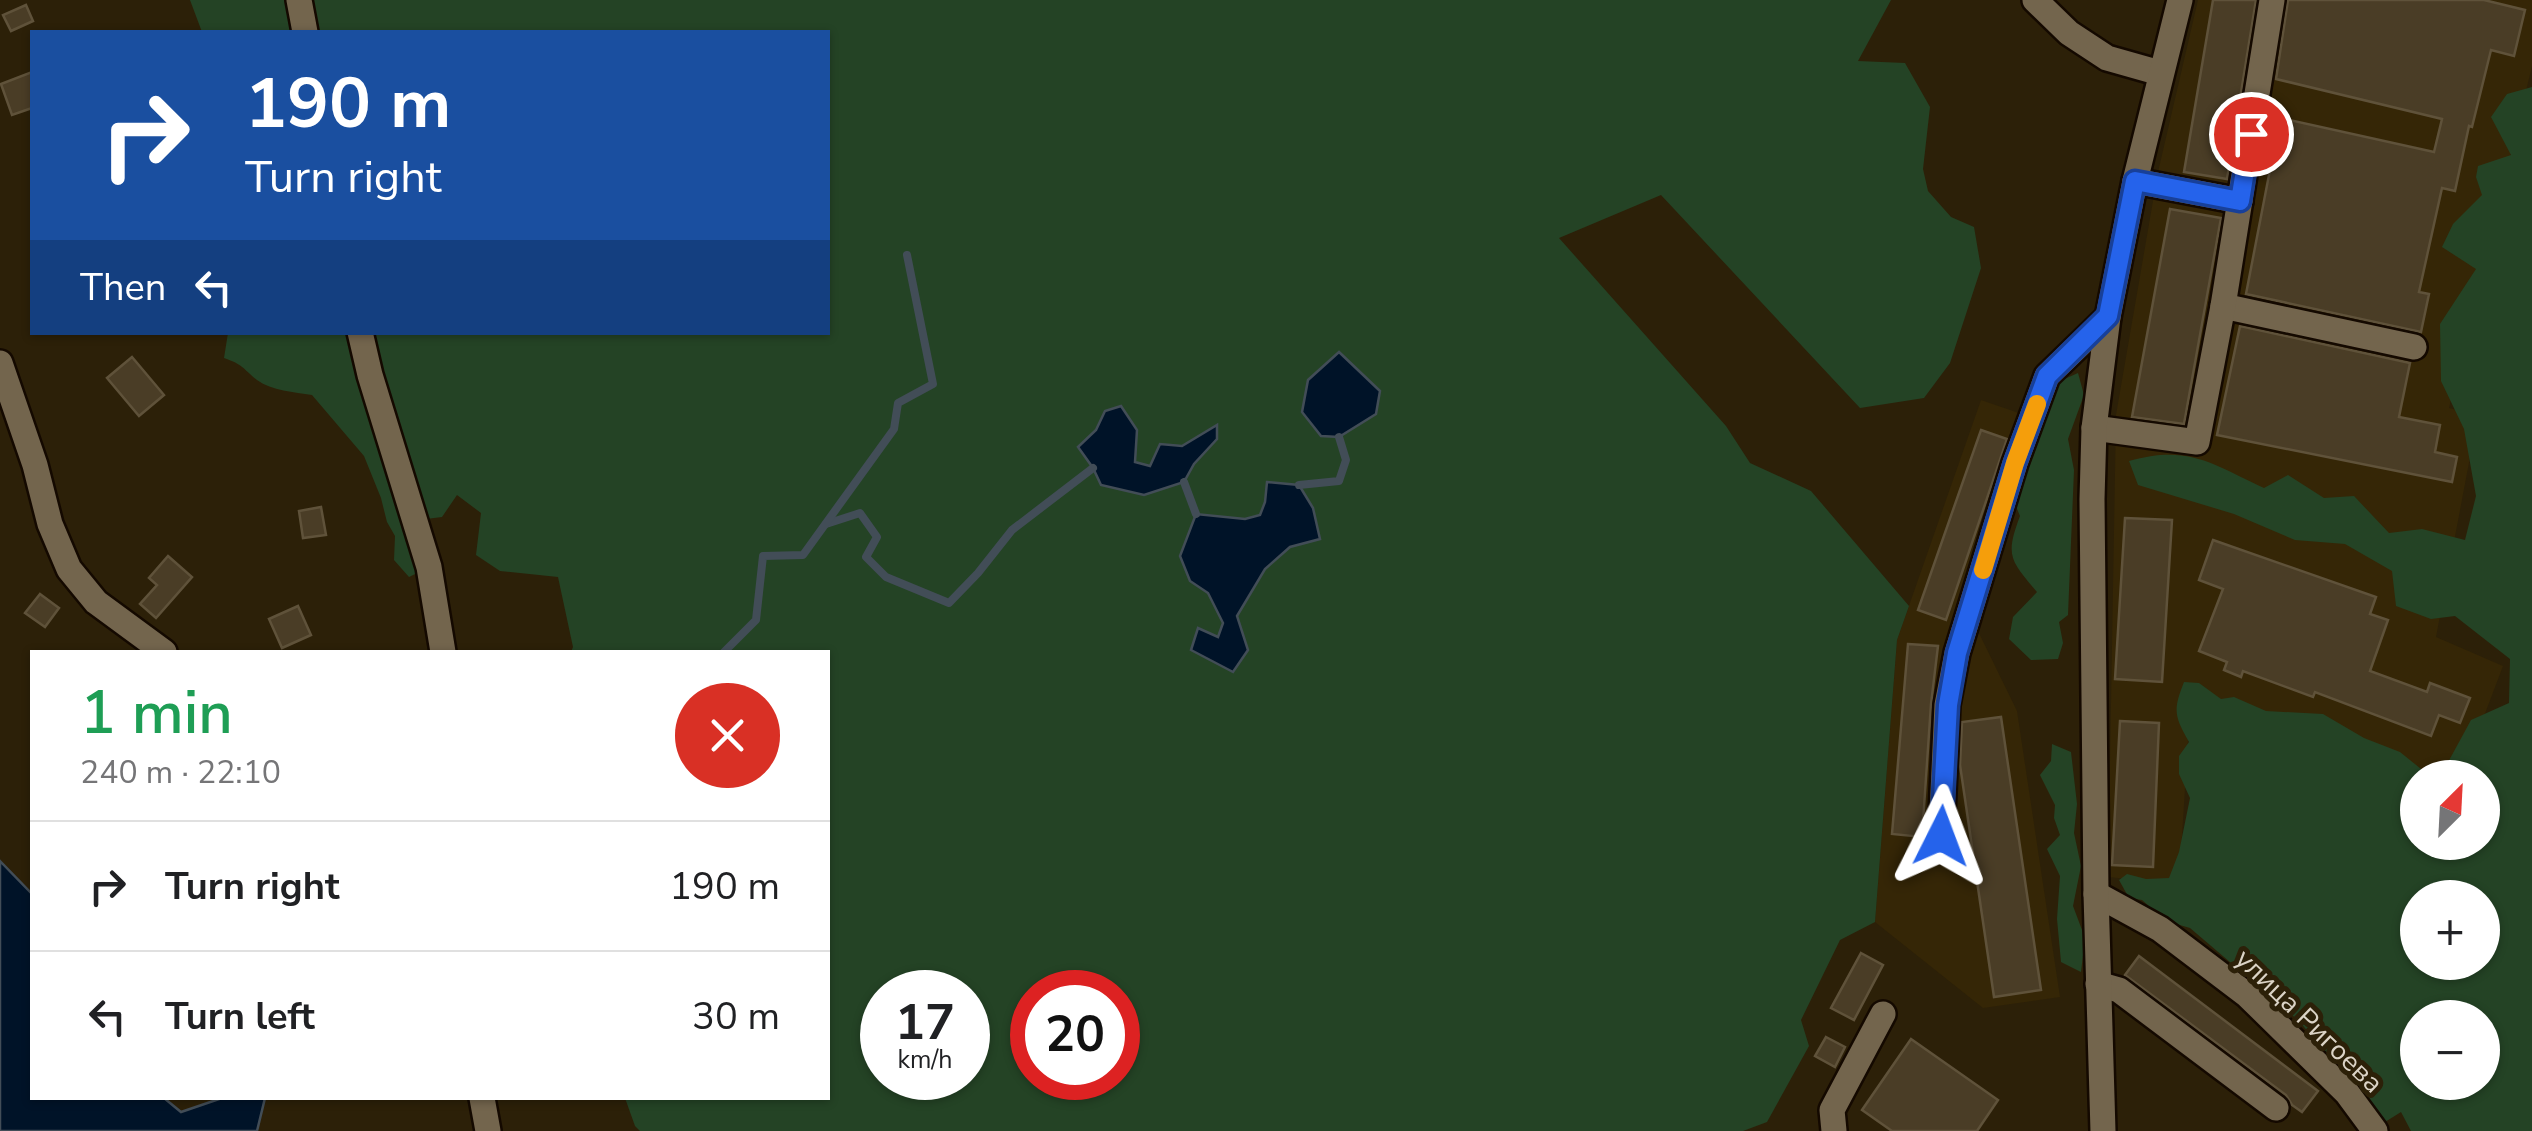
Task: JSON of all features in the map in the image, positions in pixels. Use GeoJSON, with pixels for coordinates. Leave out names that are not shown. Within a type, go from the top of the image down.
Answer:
{"type":"FeatureCollection","features":[{"type":"Feature","properties":{"kind":"street"},"geometry":{"type":"LineString","coordinates":[[299,0],[305,30]]}},
{"type":"Feature","properties":{"kind":"street"},"geometry":{"type":"LineString","coordinates":[[2035,0],[2069,33],[2107,58],[2160,73]]}},
{"type":"Feature","properties":{"kind":"street"},"geometry":{"type":"LineString","coordinates":[[2102,1131],[2096,894],[2094,428],[2108,316],[2135,181],[2180,0]]}},
{"type":"Feature","properties":{"kind":"street"},"geometry":{"type":"LineString","coordinates":[[2094,428],[2197,442],[2272,0]]}},
{"type":"Feature","properties":{"kind":"street"},"geometry":{"type":"LineString","coordinates":[[2135,181],[2240,201]]}},
{"type":"Feature","properties":{"kind":"street"},"geometry":{"type":"LineString","coordinates":[[2223,306],[2414,347]]}},
{"type":"Feature","properties":{"kind":"street"},"geometry":{"type":"LineString","coordinates":[[1941,836],[1948,705],[1957,653],[2015,463],[2047,376],[2108,316]]}},
{"type":"Feature","properties":{"kind":"street"},"geometry":{"type":"LineString","coordinates":[[361,335],[428,567],[443,650]]}},
{"type":"Feature","properties":{"kind":"street"},"geometry":{"type":"LineString","coordinates":[[0,363],[35,465],[50,524],[69,570],[96,602],[161,650]]}},
{"type":"Feature","properties":{"kind":"street","name":"улица Ригоева"},"geometry":{"type":"LineString","coordinates":[[2096,894],[2160,930],[2247,995],[2347,1093],[2375,1131]]}},
{"type":"Feature","properties":{"kind":"street"},"geometry":{"type":"LineString","coordinates":[[2098,984],[2119,990],[2276,1108]]}},
{"type":"Feature","properties":{"kind":"street"},"geometry":{"type":"LineString","coordinates":[[1834,1131],[1832,1110],[1883,1014]]}},
{"type":"Feature","properties":{"kind":"street"},"geometry":{"type":"LineString","coordinates":[[482,1100],[488,1131]]}},
{"type":"Feature","properties":{"kind":"shaded area"},"geometry":{"type":"Polygon","coordinates":[[[2198,0],[2532,0],[2532,66],[2449,408],[2478,415],[2436,637],[2503,666],[2467,760],[2400,760],[2400,769],[2191,693],[2179,884],[2108,877],[2116,415],[2158,172],[2198,0]]]}},
{"type":"Feature","properties":{"kind":"shaded area"},"geometry":{"type":"Polygon","coordinates":[[[1981,400],[2036,419],[1975,625],[2017,711],[2060,997],[1983,1008],[1875,922],[1897,640],[1981,400]]]}},
{"type":"Feature","properties":{"kind":"green space"},"geometry":{"type":"Polygon","coordinates":[[[190,0],[289,0],[296,30],[201,30],[190,0]]]}},
{"type":"Feature","properties":{"kind":"green space"},"geometry":{"type":"Polygon","coordinates":[[[310,0],[1891,0],[1858,61],[1905,63],[1930,107],[1923,169],[1928,191],[1951,217],[1974,227],[1981,268],[1950,363],[1924,398],[1860,408],[1661,195],[1559,238],[1726,426],[1750,463],[1811,491],[1909,606],[1897,640],[1875,922],[1840,940],[1801,1020],[1809,1046],[1767,1122],[1743,1131],[640,1131],[626,1100],[830,1100],[830,650],[572,650],[558,577],[500,571],[476,555],[481,513],[457,495],[442,517],[426,519],[370,335],[830,335],[830,30],[316,30],[310,0]]]}},
{"type":"Feature","properties":{"kind":"green space"},"geometry":{"type":"Polygon","coordinates":[[[2532,87],[2532,1131],[2411,1131],[2401,1112],[2385,1122],[2299,1021],[2190,928],[2166,921],[2142,900],[2129,898],[2119,880],[2127,874],[2146,879],[2169,878],[2179,852],[2190,798],[2179,774],[2179,756],[2189,742],[2177,713],[2184,682],[2199,683],[2221,699],[2234,697],[2266,711],[2323,714],[2410,760],[2400,760],[2400,860],[2500,860],[2500,760],[2449,760],[2471,720],[2509,703],[2510,659],[2455,616],[2431,619],[2396,606],[2392,571],[2345,544],[2295,540],[2234,514],[2138,485],[2129,461],[2168,455],[2200,459],[2264,488],[2288,475],[2324,498],[2354,496],[2389,533],[2422,529],[2465,540],[2476,496],[2464,429],[2441,381],[2440,324],[2476,269],[2442,247],[2453,224],[2482,195],[2476,177],[2478,166],[2511,155],[2491,117],[2507,94],[2532,87]]]}},
{"type":"Feature","properties":{"kind":"green space"},"geometry":{"type":"Polygon","coordinates":[[[228,335],[350,335],[419,572],[409,577],[394,560],[395,536],[364,456],[312,395],[269,387],[224,358],[228,335]]]}},
{"type":"Feature","properties":{"kind":"green space"},"geometry":{"type":"Polygon","coordinates":[[[2078,373],[2084,395],[2068,439],[2074,470],[2068,615],[2059,622],[2063,643],[2058,659],[2031,660],[2009,639],[2013,617],[2037,592],[2013,557],[2020,516],[2015,504],[2038,443],[2042,420],[2060,381],[2078,373]]]}},
{"type":"Feature","properties":{"kind":"green space"},"geometry":{"type":"Polygon","coordinates":[[[2052,744],[2071,752],[2077,804],[2074,833],[2081,866],[2073,906],[2085,938],[2081,972],[2061,962],[2057,919],[2060,876],[2047,849],[2060,835],[2054,818],[2055,805],[2040,775],[2051,761],[2052,744]]]}},
{"type":"Feature","properties":{"kind":"water"},"geometry":{"type":"Polygon","coordinates":[[[1339,352],[1380,391],[1376,414],[1339,437],[1321,436],[1302,412],[1308,380],[1339,352]]]}},
{"type":"Feature","properties":{"kind":"water"},"geometry":{"type":"Polygon","coordinates":[[[1121,406],[1137,430],[1135,462],[1150,466],[1160,444],[1182,446],[1217,425],[1217,439],[1194,464],[1184,482],[1144,495],[1101,485],[1078,447],[1096,430],[1105,411],[1121,406]]]}},
{"type":"Feature","properties":{"kind":"water"},"geometry":{"type":"Polygon","coordinates":[[[1267,482],[1299,485],[1313,508],[1320,539],[1290,547],[1265,569],[1237,616],[1248,650],[1233,672],[1191,650],[1198,628],[1218,637],[1223,623],[1208,593],[1190,581],[1180,556],[1196,514],[1245,519],[1260,515],[1267,482]]]}},
{"type":"Feature","properties":{"kind":"water"},"geometry":{"type":"Polygon","coordinates":[[[0,861],[30,892],[30,1100],[166,1100],[181,1112],[216,1100],[265,1100],[257,1131],[0,1131],[0,861]]]}},
{"type":"Feature","properties":{"kind":"building"},"geometry":{"type":"Polygon","coordinates":[[[2213,0],[2256,0],[2227,179],[2184,172],[2213,0]]]}},
{"type":"Feature","properties":{"kind":"building"},"geometry":{"type":"Polygon","coordinates":[[[2288,0],[2484,0],[2525,10],[2514,56],[2491,50],[2455,191],[2442,188],[2419,292],[2429,294],[2421,332],[2246,294],[2280,118],[2434,152],[2442,119],[2276,79],[2288,0]]]}},
{"type":"Feature","properties":{"kind":"building"},"geometry":{"type":"Polygon","coordinates":[[[26,5],[33,21],[11,31],[3,15],[26,5]]]}},
{"type":"Feature","properties":{"kind":"building"},"geometry":{"type":"Polygon","coordinates":[[[30,73],[30,109],[12,115],[1,84],[30,73]]]}},
{"type":"Feature","properties":{"kind":"building"},"geometry":{"type":"Polygon","coordinates":[[[2170,209],[2221,218],[2184,424],[2132,417],[2170,209]]]}},
{"type":"Feature","properties":{"kind":"building"},"geometry":{"type":"Polygon","coordinates":[[[2240,326],[2410,363],[2399,417],[2440,425],[2435,452],[2457,457],[2452,482],[2217,435],[2240,326]]]}},
{"type":"Feature","properties":{"kind":"building"},"geometry":{"type":"Polygon","coordinates":[[[132,357],[164,395],[139,416],[107,378],[132,357]]]}},
{"type":"Feature","properties":{"kind":"building"},"geometry":{"type":"Polygon","coordinates":[[[1981,430],[2007,439],[1946,620],[1918,610],[1981,430]]]}},
{"type":"Feature","properties":{"kind":"building"},"geometry":{"type":"Polygon","coordinates":[[[321,507],[326,535],[303,538],[299,511],[321,507]]]}},
{"type":"Feature","properties":{"kind":"building"},"geometry":{"type":"Polygon","coordinates":[[[2125,518],[2172,520],[2162,682],[2115,679],[2125,518]]]}},
{"type":"Feature","properties":{"kind":"building"},"geometry":{"type":"Polygon","coordinates":[[[2213,540],[2376,597],[2370,614],[2388,620],[2370,671],[2427,692],[2430,683],[2470,698],[2460,723],[2439,715],[2431,736],[2315,692],[2313,697],[2243,671],[2241,677],[2224,670],[2227,662],[2199,651],[2223,589],[2199,580],[2213,540]]]}},
{"type":"Feature","properties":{"kind":"building"},"geometry":{"type":"Polygon","coordinates":[[[168,556],[192,577],[156,618],[140,604],[157,585],[149,578],[168,556]]]}},
{"type":"Feature","properties":{"kind":"building"},"geometry":{"type":"Polygon","coordinates":[[[40,594],[59,608],[45,627],[25,613],[40,594]]]}},
{"type":"Feature","properties":{"kind":"building"},"geometry":{"type":"Polygon","coordinates":[[[298,606],[311,635],[282,648],[269,619],[298,606]]]}},
{"type":"Feature","properties":{"kind":"building"},"geometry":{"type":"Polygon","coordinates":[[[1908,644],[1938,646],[1922,837],[1892,834],[1908,644]]]}},
{"type":"Feature","properties":{"kind":"building"},"geometry":{"type":"Polygon","coordinates":[[[2001,717],[2041,990],[1994,997],[1960,765],[1962,722],[2001,717]]]}},
{"type":"Feature","properties":{"kind":"building"},"geometry":{"type":"Polygon","coordinates":[[[2120,721],[2159,723],[2153,867],[2112,865],[2120,721]]]}},
{"type":"Feature","properties":{"kind":"building"},"geometry":{"type":"Polygon","coordinates":[[[1861,953],[1883,965],[1854,1020],[1831,1008],[1861,953]]]}},
{"type":"Feature","properties":{"kind":"building"},"geometry":{"type":"Polygon","coordinates":[[[2139,956],[2318,1091],[2302,1112],[2286,1095],[2125,975],[2139,956]]]}},
{"type":"Feature","properties":{"kind":"building"},"geometry":{"type":"Polygon","coordinates":[[[1826,1037],[1845,1047],[1835,1067],[1815,1056],[1826,1037]]]}},
{"type":"Feature","properties":{"kind":"building"},"geometry":{"type":"Polygon","coordinates":[[[1911,1039],[1998,1100],[1977,1131],[1892,1131],[1862,1110],[1911,1039]]]}},
{"type":"Feature","properties":{"kind":"waterway"},"geometry":{"type":"LineString","coordinates":[[726,650],[756,620],[763,556],[803,555],[894,429],[898,403],[933,384],[907,255]]}},
{"type":"Feature","properties":{"kind":"waterway"},"geometry":{"type":"LineString","coordinates":[[1299,485],[1339,481],[1346,460],[1339,437]]}},
{"type":"Feature","properties":{"kind":"waterway"},"geometry":{"type":"LineString","coordinates":[[826,524],[860,513],[877,537],[866,557],[886,577],[949,603],[1012,530],[1093,468]]}},
{"type":"Feature","properties":{"kind":"waterway"},"geometry":{"type":"LineString","coordinates":[[1184,482],[1196,514]]}},
{"type":"Feature","properties":{"kind":"slow traffic"},"geometry":{"type":"LineString","coordinates":[[1983,570],[2037,404]]}},
{"type":"Feature","properties":{"kind":"route"},"geometry":{"type":"LineString","coordinates":[[1941,836],[1948,705],[1957,653],[2015,463],[2047,376],[2108,316],[2135,181],[2240,201],[2251,134]]}}]}
